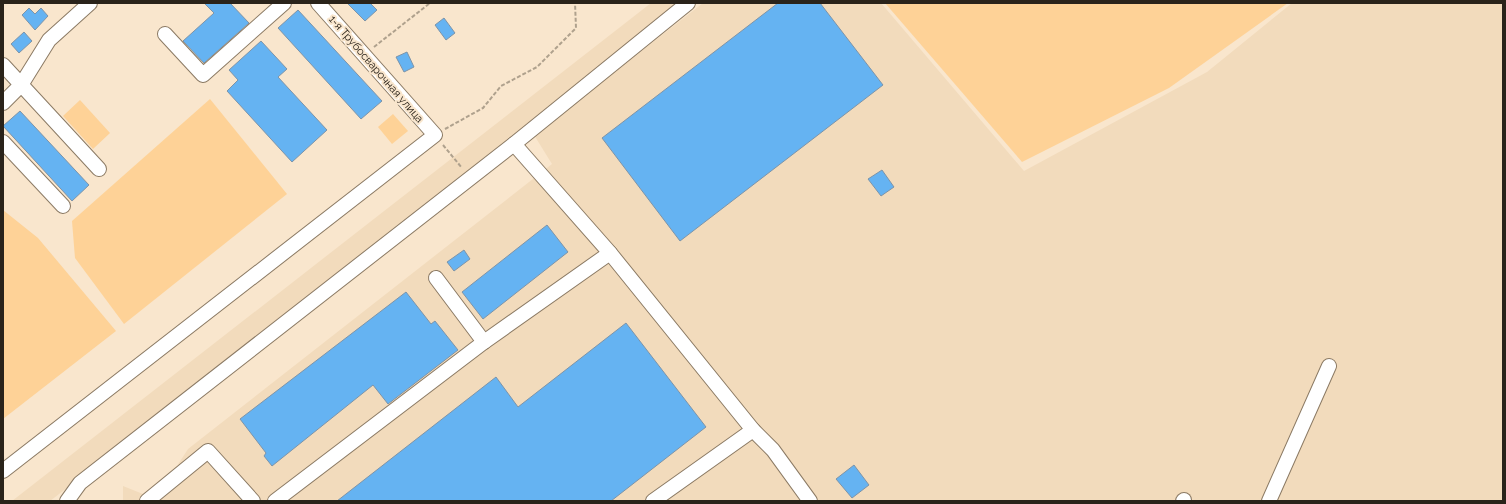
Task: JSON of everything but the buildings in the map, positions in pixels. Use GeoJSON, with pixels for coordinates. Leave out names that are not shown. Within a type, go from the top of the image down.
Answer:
{"type":"FeatureCollection","features":[{"type":"Feature","properties":{"kind":"street"},"geometry":{"type":"LineString","coordinates":[[3,103],[21,84],[49,40],[90,3]]}},
{"type":"Feature","properties":{"kind":"street"},"geometry":{"type":"LineString","coordinates":[[165,34],[203,75],[284,3]]}},
{"type":"Feature","properties":{"kind":"street","name":"1-я Трубосварочная улица"},"geometry":{"type":"LineString","coordinates":[[318,3],[435,135]]}},
{"type":"Feature","properties":{"kind":"street"},"geometry":{"type":"LineString","coordinates":[[66,501],[80,483],[514,144],[688,3]]}},
{"type":"Feature","properties":{"kind":"street"},"geometry":{"type":"LineString","coordinates":[[3,65],[99,169]]}},
{"type":"Feature","properties":{"kind":"street"},"geometry":{"type":"LineString","coordinates":[[3,472],[435,135]]}},
{"type":"Feature","properties":{"kind":"street"},"geometry":{"type":"LineString","coordinates":[[3,142],[63,206]]}},
{"type":"Feature","properties":{"kind":"street"},"geometry":{"type":"LineString","coordinates":[[514,144],[610,253],[753,430],[773,450],[810,501]]}},
{"type":"Feature","properties":{"kind":"street"},"geometry":{"type":"LineString","coordinates":[[275,501],[484,342],[610,253]]}},
{"type":"Feature","properties":{"kind":"street"},"geometry":{"type":"LineString","coordinates":[[436,278],[484,342]]}},
{"type":"Feature","properties":{"kind":"street"},"geometry":{"type":"LineString","coordinates":[[1270,501],[1329,366]]}},
{"type":"Feature","properties":{"kind":"street"},"geometry":{"type":"LineString","coordinates":[[653,501],[753,430]]}},
{"type":"Feature","properties":{"kind":"street"},"geometry":{"type":"LineString","coordinates":[[147,501],[208,451],[253,501]]}},
{"type":"Feature","properties":{"kind":"path"},"geometry":{"type":"LineString","coordinates":[[364,55],[430,3]]}},
{"type":"Feature","properties":{"kind":"path"},"geometry":{"type":"LineString","coordinates":[[435,135],[483,108],[501,86],[537,67],[576,28],[575,3]]}},
{"type":"Feature","properties":{"kind":"path"},"geometry":{"type":"LineString","coordinates":[[445,148],[455,160]]}},
{"type":"Feature","properties":{"kind":"shaded area"},"geometry":{"type":"Polygon","coordinates":[[[651,3],[691,3],[50,501],[12,501],[651,3]]]}},
{"type":"Feature","properties":{"kind":"shaded area"},"geometry":{"type":"Polygon","coordinates":[[[703,3],[881,3],[1024,171],[1207,72],[1292,3],[1503,3],[1503,501],[123,501],[123,486],[143,494],[177,466],[188,449],[552,164],[534,135],[703,3]]]}},
{"type":"Feature","properties":{"kind":"shaded area"},"geometry":{"type":"Polygon","coordinates":[[[885,3],[1288,3],[1169,88],[1022,162],[885,3]]]}},
{"type":"Feature","properties":{"kind":"shaded area"},"geometry":{"type":"Polygon","coordinates":[[[210,99],[287,194],[124,324],[75,258],[72,221],[210,99]]]}},
{"type":"Feature","properties":{"kind":"shaded area"},"geometry":{"type":"Polygon","coordinates":[[[80,100],[110,133],[93,149],[63,116],[80,100]]]}},
{"type":"Feature","properties":{"kind":"shaded area"},"geometry":{"type":"Polygon","coordinates":[[[393,114],[408,131],[392,144],[378,127],[393,114]]]}},
{"type":"Feature","properties":{"kind":"shaded area"},"geometry":{"type":"Polygon","coordinates":[[[3,210],[38,238],[116,331],[3,419],[3,210]]]}}]}
